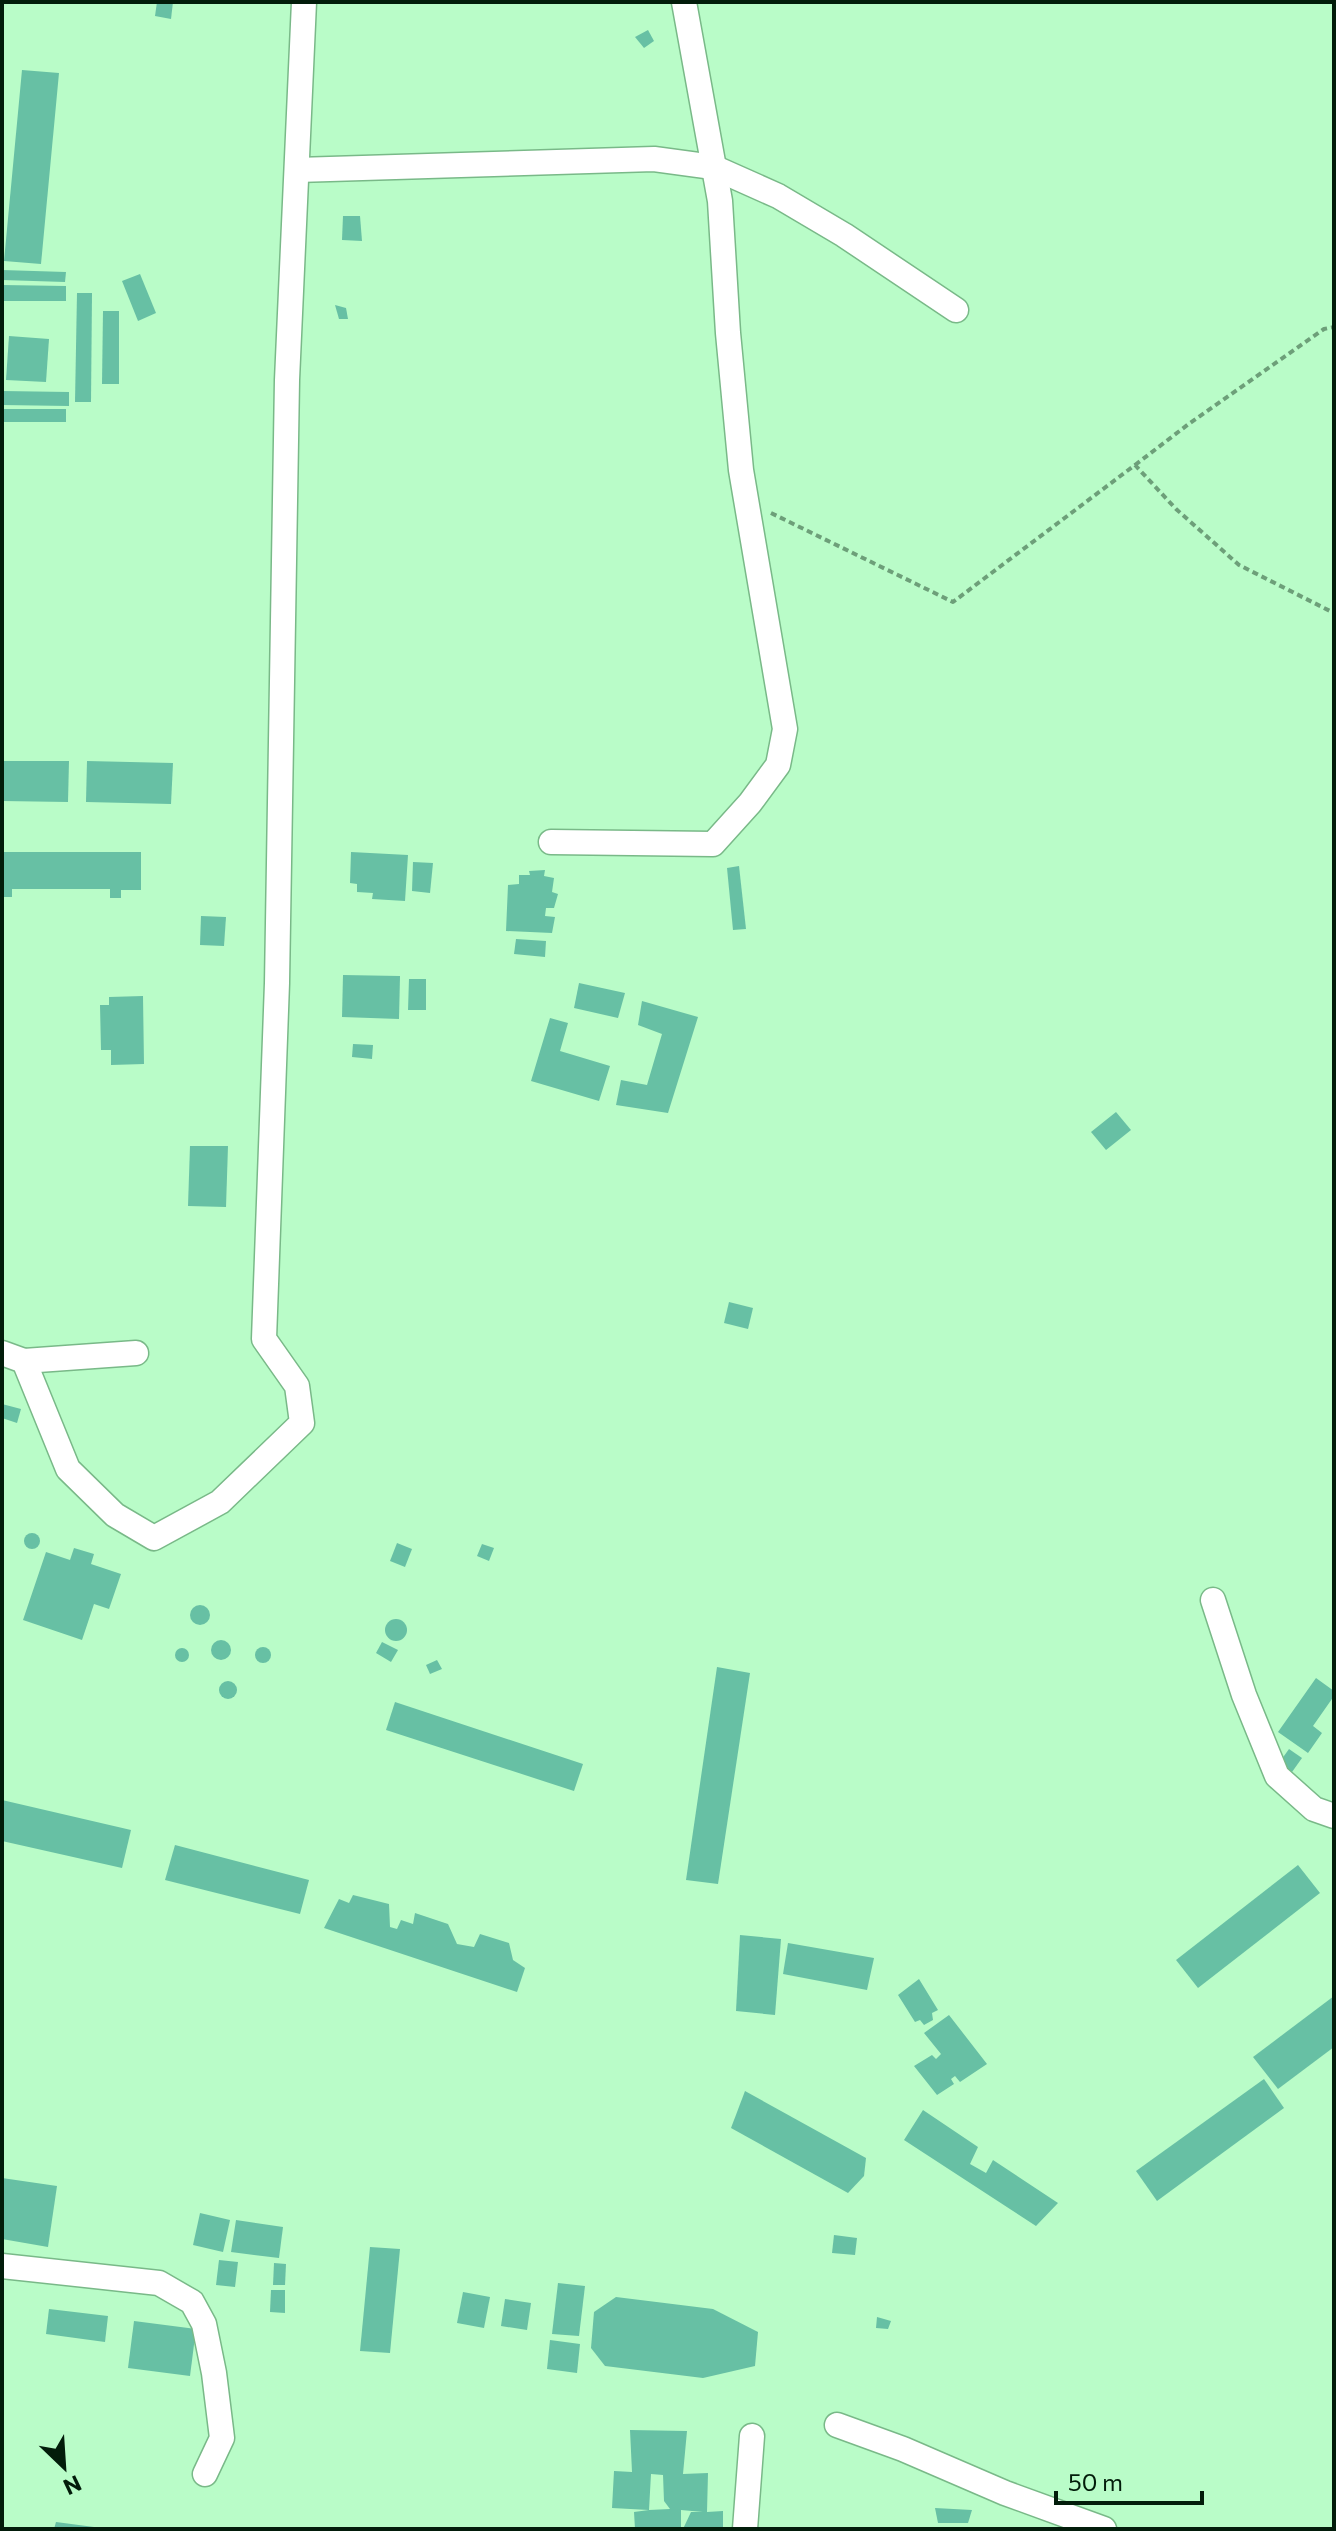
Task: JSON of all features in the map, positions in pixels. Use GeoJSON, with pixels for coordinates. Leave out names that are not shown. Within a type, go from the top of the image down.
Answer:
{"type":"FeatureCollection","features":[{"type":"Feature","properties":{"kind":"street"},"geometry":{"type":"LineString","coordinates":[[136,1353],[13,1357],[68,1469],[115,1515],[154,1538],[220,1502],[302,1423],[297,1386],[264,1339],[277,983],[287,380],[304,2]]}},
{"type":"Feature","properties":{"kind":"street"},"geometry":{"type":"LineString","coordinates":[[551,842],[713,844],[750,803],[778,765],[785,729],[746,501],[728,333],[720,201],[684,2]]}},
{"type":"Feature","properties":{"kind":"street"},"geometry":{"type":"LineString","coordinates":[[297,170],[654,159],[713,167],[778,196],[844,235],[956,310]]}},
{"type":"Feature","properties":{"kind":"street"},"geometry":{"type":"LineString","coordinates":[[1213,1600],[1244,1695],[1277,1776],[1314,1809],[1334,1816]]}},
{"type":"Feature","properties":{"kind":"street"},"geometry":{"type":"LineString","coordinates":[[2,2266],[159,2283],[192,2302],[204,2324],[222,2438],[205,2474]]}},
{"type":"Feature","properties":{"kind":"street"},"geometry":{"type":"LineString","coordinates":[[837,2425],[1104,2529]]}},
{"type":"Feature","properties":{"kind":"street"},"geometry":{"type":"LineString","coordinates":[[745,2529],[752,2436]]}},
{"type":"Feature","properties":{"kind":"path"},"geometry":{"type":"LineString","coordinates":[[746,501],[953,602],[1190,423],[1324,329],[1334,327]]}},
{"type":"Feature","properties":{"kind":"path"},"geometry":{"type":"LineString","coordinates":[[1135,465],[1176,509],[1239,565],[1334,613]]}},
{"type":"Feature","properties":{"kind":"building"},"geometry":{"type":"Polygon","coordinates":[[[157,2],[173,2],[171,19],[155,16],[157,2]]]}},
{"type":"Feature","properties":{"kind":"building"},"geometry":{"type":"Polygon","coordinates":[[[648,30],[654,41],[644,48],[635,37],[648,30]]]}},
{"type":"Feature","properties":{"kind":"building"},"geometry":{"type":"Polygon","coordinates":[[[22,70],[59,73],[41,264],[4,261],[22,70]]]}},
{"type":"Feature","properties":{"kind":"building"},"geometry":{"type":"Polygon","coordinates":[[[343,216],[360,216],[362,241],[342,240],[343,216]]]}},
{"type":"Feature","properties":{"kind":"building"},"geometry":{"type":"Polygon","coordinates":[[[2,270],[66,272],[65,282],[2,280],[2,270]]]}},
{"type":"Feature","properties":{"kind":"building"},"geometry":{"type":"Polygon","coordinates":[[[140,274],[156,313],[138,321],[122,281],[140,274]]]}},
{"type":"Feature","properties":{"kind":"building"},"geometry":{"type":"Polygon","coordinates":[[[2,285],[66,286],[66,301],[2,301],[2,285]]]}},
{"type":"Feature","properties":{"kind":"building"},"geometry":{"type":"Polygon","coordinates":[[[77,293],[92,293],[91,402],[75,402],[77,293]]]}},
{"type":"Feature","properties":{"kind":"building"},"geometry":{"type":"Polygon","coordinates":[[[335,305],[346,308],[348,319],[339,319],[335,305]]]}},
{"type":"Feature","properties":{"kind":"building"},"geometry":{"type":"Polygon","coordinates":[[[103,311],[119,311],[119,384],[102,384],[103,311]]]}},
{"type":"Feature","properties":{"kind":"building"},"geometry":{"type":"Polygon","coordinates":[[[9,336],[49,339],[46,382],[6,380],[9,336]]]}},
{"type":"Feature","properties":{"kind":"building"},"geometry":{"type":"Polygon","coordinates":[[[2,391],[69,392],[69,406],[2,405],[2,391]]]}},
{"type":"Feature","properties":{"kind":"building"},"geometry":{"type":"Polygon","coordinates":[[[2,409],[66,409],[66,422],[2,422],[2,409]]]}},
{"type":"Feature","properties":{"kind":"building"},"geometry":{"type":"Polygon","coordinates":[[[2,761],[69,761],[68,802],[2,801],[2,761]]]}},
{"type":"Feature","properties":{"kind":"building"},"geometry":{"type":"Polygon","coordinates":[[[87,761],[173,763],[171,804],[86,802],[87,761]]]}},
{"type":"Feature","properties":{"kind":"building"},"geometry":{"type":"Polygon","coordinates":[[[2,852],[141,852],[141,890],[121,890],[121,898],[110,898],[110,889],[12,889],[12,897],[2,897],[2,852]]]}},
{"type":"Feature","properties":{"kind":"building"},"geometry":{"type":"Polygon","coordinates":[[[351,852],[408,855],[405,901],[372,899],[373,893],[357,892],[357,884],[350,883],[351,852]]]}},
{"type":"Feature","properties":{"kind":"building"},"geometry":{"type":"Polygon","coordinates":[[[413,862],[433,863],[430,893],[412,891],[413,862]]]}},
{"type":"Feature","properties":{"kind":"building"},"geometry":{"type":"Polygon","coordinates":[[[739,866],[746,929],[733,930],[727,868],[739,866]]]}},
{"type":"Feature","properties":{"kind":"building"},"geometry":{"type":"Polygon","coordinates":[[[545,870],[544,876],[554,878],[552,892],[558,894],[554,908],[546,908],[545,916],[555,917],[552,933],[506,931],[508,885],[519,884],[519,875],[545,870]]]}},
{"type":"Feature","properties":{"kind":"building"},"geometry":{"type":"Polygon","coordinates":[[[201,916],[226,917],[224,946],[200,945],[201,916]]]}},
{"type":"Feature","properties":{"kind":"building"},"geometry":{"type":"Polygon","coordinates":[[[516,939],[546,941],[545,957],[514,954],[516,939]]]}},
{"type":"Feature","properties":{"kind":"building"},"geometry":{"type":"Polygon","coordinates":[[[343,975],[400,976],[399,1019],[342,1017],[343,975]]]}},
{"type":"Feature","properties":{"kind":"building"},"geometry":{"type":"Polygon","coordinates":[[[409,979],[426,979],[426,1010],[408,1010],[409,979]]]}},
{"type":"Feature","properties":{"kind":"building"},"geometry":{"type":"Polygon","coordinates":[[[579,983],[625,993],[618,1018],[574,1008],[579,983]]]}},
{"type":"Feature","properties":{"kind":"building"},"geometry":{"type":"Polygon","coordinates":[[[143,996],[144,1064],[111,1065],[111,1050],[101,1050],[100,1005],[109,1005],[109,997],[143,996]]]}},
{"type":"Feature","properties":{"kind":"building"},"geometry":{"type":"Polygon","coordinates":[[[642,1001],[698,1017],[668,1113],[616,1105],[621,1080],[647,1085],[662,1034],[638,1025],[642,1001]]]}},
{"type":"Feature","properties":{"kind":"building"},"geometry":{"type":"Polygon","coordinates":[[[550,1018],[568,1023],[560,1051],[610,1066],[599,1101],[531,1081],[550,1018]]]}},
{"type":"Feature","properties":{"kind":"building"},"geometry":{"type":"Polygon","coordinates":[[[353,1044],[373,1045],[372,1059],[352,1057],[353,1044]]]}},
{"type":"Feature","properties":{"kind":"building"},"geometry":{"type":"Polygon","coordinates":[[[1116,1112],[1131,1130],[1106,1150],[1091,1132],[1116,1112]]]}},
{"type":"Feature","properties":{"kind":"building"},"geometry":{"type":"Polygon","coordinates":[[[190,1146],[228,1146],[226,1207],[188,1206],[190,1146]]]}},
{"type":"Feature","properties":{"kind":"building"},"geometry":{"type":"Polygon","coordinates":[[[729,1302],[753,1308],[748,1329],[724,1323],[729,1302]]]}},
{"type":"Feature","properties":{"kind":"building"},"geometry":{"type":"Polygon","coordinates":[[[2,1404],[21,1409],[17,1423],[2,1418],[2,1404]]]}},
{"type":"Feature","properties":{"kind":"building"},"geometry":{"type":"Polygon","coordinates":[[[32,1533],[40,1541],[32,1549],[24,1541],[32,1533]]]}},
{"type":"Feature","properties":{"kind":"building"},"geometry":{"type":"Polygon","coordinates":[[[397,1543],[412,1549],[405,1567],[390,1561],[397,1543]]]}},
{"type":"Feature","properties":{"kind":"building"},"geometry":{"type":"Polygon","coordinates":[[[482,1544],[494,1548],[489,1561],[477,1556],[482,1544]]]}},
{"type":"Feature","properties":{"kind":"building"},"geometry":{"type":"Polygon","coordinates":[[[74,1548],[94,1554],[91,1564],[121,1574],[109,1609],[94,1604],[82,1640],[23,1620],[46,1552],[70,1560],[74,1548]]]}},
{"type":"Feature","properties":{"kind":"building"},"geometry":{"type":"Polygon","coordinates":[[[200,1605],[207,1608],[210,1615],[207,1622],[200,1625],[193,1622],[190,1615],[193,1608],[200,1605]]]}},
{"type":"Feature","properties":{"kind":"building"},"geometry":{"type":"Polygon","coordinates":[[[392,1619],[400,1619],[407,1630],[400,1641],[392,1641],[385,1634],[385,1626],[392,1619]]]}},
{"type":"Feature","properties":{"kind":"building"},"geometry":{"type":"Polygon","coordinates":[[[221,1640],[228,1643],[231,1650],[228,1657],[221,1660],[214,1657],[211,1650],[214,1643],[221,1640]]]}},
{"type":"Feature","properties":{"kind":"building"},"geometry":{"type":"Polygon","coordinates":[[[382,1642],[398,1650],[391,1662],[376,1653],[382,1642]]]}},
{"type":"Feature","properties":{"kind":"building"},"geometry":{"type":"Polygon","coordinates":[[[263,1647],[271,1655],[263,1663],[255,1655],[263,1647]]]}},
{"type":"Feature","properties":{"kind":"building"},"geometry":{"type":"Polygon","coordinates":[[[182,1648],[189,1655],[182,1662],[175,1655],[182,1648]]]}},
{"type":"Feature","properties":{"kind":"building"},"geometry":{"type":"Polygon","coordinates":[[[437,1660],[442,1669],[430,1674],[426,1665],[437,1660]]]}},
{"type":"Feature","properties":{"kind":"building"},"geometry":{"type":"Polygon","coordinates":[[[717,1667],[750,1673],[718,1884],[686,1880],[717,1667]]]}},
{"type":"Feature","properties":{"kind":"building"},"geometry":{"type":"Polygon","coordinates":[[[1316,1678],[1334,1691],[1334,1696],[1313,1726],[1322,1733],[1308,1753],[1278,1732],[1316,1678]]]}},
{"type":"Feature","properties":{"kind":"building"},"geometry":{"type":"Polygon","coordinates":[[[228,1681],[237,1690],[228,1699],[219,1690],[228,1681]]]}},
{"type":"Feature","properties":{"kind":"building"},"geometry":{"type":"Polygon","coordinates":[[[395,1702],[583,1764],[574,1791],[386,1730],[395,1702]]]}},
{"type":"Feature","properties":{"kind":"building"},"geometry":{"type":"Polygon","coordinates":[[[1289,1749],[1302,1758],[1292,1772],[1279,1763],[1289,1749]]]}},
{"type":"Feature","properties":{"kind":"building"},"geometry":{"type":"Polygon","coordinates":[[[2,1800],[131,1830],[122,1868],[2,1841],[2,1800]]]}},
{"type":"Feature","properties":{"kind":"building"},"geometry":{"type":"Polygon","coordinates":[[[175,1845],[309,1880],[300,1914],[165,1880],[175,1845]]]}},
{"type":"Feature","properties":{"kind":"building"},"geometry":{"type":"Polygon","coordinates":[[[1298,1865],[1320,1893],[1198,1988],[1176,1960],[1298,1865]]]}},
{"type":"Feature","properties":{"kind":"building"},"geometry":{"type":"Polygon","coordinates":[[[353,1895],[389,1904],[390,1927],[397,1929],[401,1920],[413,1924],[415,1913],[448,1924],[457,1944],[474,1947],[480,1934],[509,1943],[513,1960],[525,1968],[517,1992],[324,1928],[339,1899],[349,1903],[353,1895]]]}},
{"type":"Feature","properties":{"kind":"building"},"geometry":{"type":"Polygon","coordinates":[[[740,1935],[781,1939],[775,2015],[736,2011],[740,1935]]]}},
{"type":"Feature","properties":{"kind":"building"},"geometry":{"type":"Polygon","coordinates":[[[788,1943],[874,1958],[867,1990],[783,1974],[788,1943]]]}},
{"type":"Feature","properties":{"kind":"building"},"geometry":{"type":"Polygon","coordinates":[[[919,1979],[938,2010],[932,2013],[933,2020],[924,2025],[920,2020],[915,2022],[898,1995],[919,1979]]]}},
{"type":"Feature","properties":{"kind":"building"},"geometry":{"type":"Polygon","coordinates":[[[1334,1996],[1334,2047],[1278,2089],[1253,2057],[1334,1996]]]}},
{"type":"Feature","properties":{"kind":"building"},"geometry":{"type":"Polygon","coordinates":[[[949,2015],[987,2064],[960,2082],[955,2076],[951,2079],[954,2084],[937,2095],[914,2066],[932,2055],[936,2059],[941,2054],[924,2033],[949,2015]]]}},
{"type":"Feature","properties":{"kind":"building"},"geometry":{"type":"Polygon","coordinates":[[[1264,2079],[1284,2108],[1157,2201],[1136,2171],[1264,2079]]]}},
{"type":"Feature","properties":{"kind":"building"},"geometry":{"type":"Polygon","coordinates":[[[745,2091],[866,2158],[864,2176],[848,2193],[731,2128],[745,2091]]]}},
{"type":"Feature","properties":{"kind":"building"},"geometry":{"type":"Polygon","coordinates":[[[923,2110],[978,2147],[970,2164],[986,2173],[993,2160],[1058,2203],[1036,2226],[904,2140],[923,2110]]]}},
{"type":"Feature","properties":{"kind":"building"},"geometry":{"type":"Polygon","coordinates":[[[2,2178],[57,2186],[48,2247],[2,2239],[2,2178]]]}},
{"type":"Feature","properties":{"kind":"building"},"geometry":{"type":"Polygon","coordinates":[[[200,2213],[230,2220],[223,2252],[193,2245],[200,2213]]]}},
{"type":"Feature","properties":{"kind":"building"},"geometry":{"type":"Polygon","coordinates":[[[236,2220],[283,2227],[279,2258],[231,2252],[236,2220]]]}},
{"type":"Feature","properties":{"kind":"building"},"geometry":{"type":"Polygon","coordinates":[[[834,2235],[857,2238],[855,2255],[832,2253],[834,2235]]]}},
{"type":"Feature","properties":{"kind":"building"},"geometry":{"type":"Polygon","coordinates":[[[370,2247],[400,2249],[390,2353],[360,2351],[370,2247]]]}},
{"type":"Feature","properties":{"kind":"building"},"geometry":{"type":"Polygon","coordinates":[[[219,2260],[238,2262],[235,2287],[216,2285],[219,2260]]]}},
{"type":"Feature","properties":{"kind":"building"},"geometry":{"type":"Polygon","coordinates":[[[274,2263],[286,2264],[285,2285],[273,2285],[274,2263]]]}},
{"type":"Feature","properties":{"kind":"building"},"geometry":{"type":"Polygon","coordinates":[[[558,2283],[585,2286],[579,2336],[552,2334],[558,2283]]]}},
{"type":"Feature","properties":{"kind":"building"},"geometry":{"type":"Polygon","coordinates":[[[271,2290],[285,2290],[285,2313],[270,2312],[271,2290]]]}},
{"type":"Feature","properties":{"kind":"building"},"geometry":{"type":"Polygon","coordinates":[[[463,2292],[490,2297],[484,2328],[457,2323],[463,2292]]]}},
{"type":"Feature","properties":{"kind":"building"},"geometry":{"type":"Polygon","coordinates":[[[616,2297],[713,2309],[758,2332],[755,2366],[703,2378],[605,2366],[591,2348],[594,2312],[616,2297]]]}},
{"type":"Feature","properties":{"kind":"building"},"geometry":{"type":"Polygon","coordinates":[[[505,2299],[531,2303],[527,2330],[501,2326],[505,2299]]]}},
{"type":"Feature","properties":{"kind":"building"},"geometry":{"type":"Polygon","coordinates":[[[49,2309],[108,2316],[105,2342],[46,2334],[49,2309]]]}},
{"type":"Feature","properties":{"kind":"building"},"geometry":{"type":"Polygon","coordinates":[[[877,2317],[891,2321],[888,2329],[876,2328],[877,2317]]]}},
{"type":"Feature","properties":{"kind":"building"},"geometry":{"type":"Polygon","coordinates":[[[134,2321],[196,2329],[190,2376],[128,2368],[134,2321]]]}},
{"type":"Feature","properties":{"kind":"building"},"geometry":{"type":"Polygon","coordinates":[[[550,2340],[580,2344],[577,2373],[547,2369],[550,2340]]]}},
{"type":"Feature","properties":{"kind":"building"},"geometry":{"type":"Polygon","coordinates":[[[630,2430],[687,2431],[683,2474],[708,2473],[707,2512],[723,2511],[723,2529],[683,2529],[691,2512],[703,2512],[681,2510],[681,2529],[635,2529],[634,2512],[649,2510],[612,2508],[614,2471],[632,2472],[630,2430]],[[651,2474],[649,2510],[670,2509],[664,2501],[663,2475],[651,2474]]]}},
{"type":"Feature","properties":{"kind":"building"},"geometry":{"type":"Polygon","coordinates":[[[935,2508],[972,2510],[968,2523],[938,2523],[935,2508]]]}},
{"type":"Feature","properties":{"kind":"building"},"geometry":{"type":"Polygon","coordinates":[[[56,2522],[94,2527],[94,2529],[54,2529],[56,2522]]]}}]}
